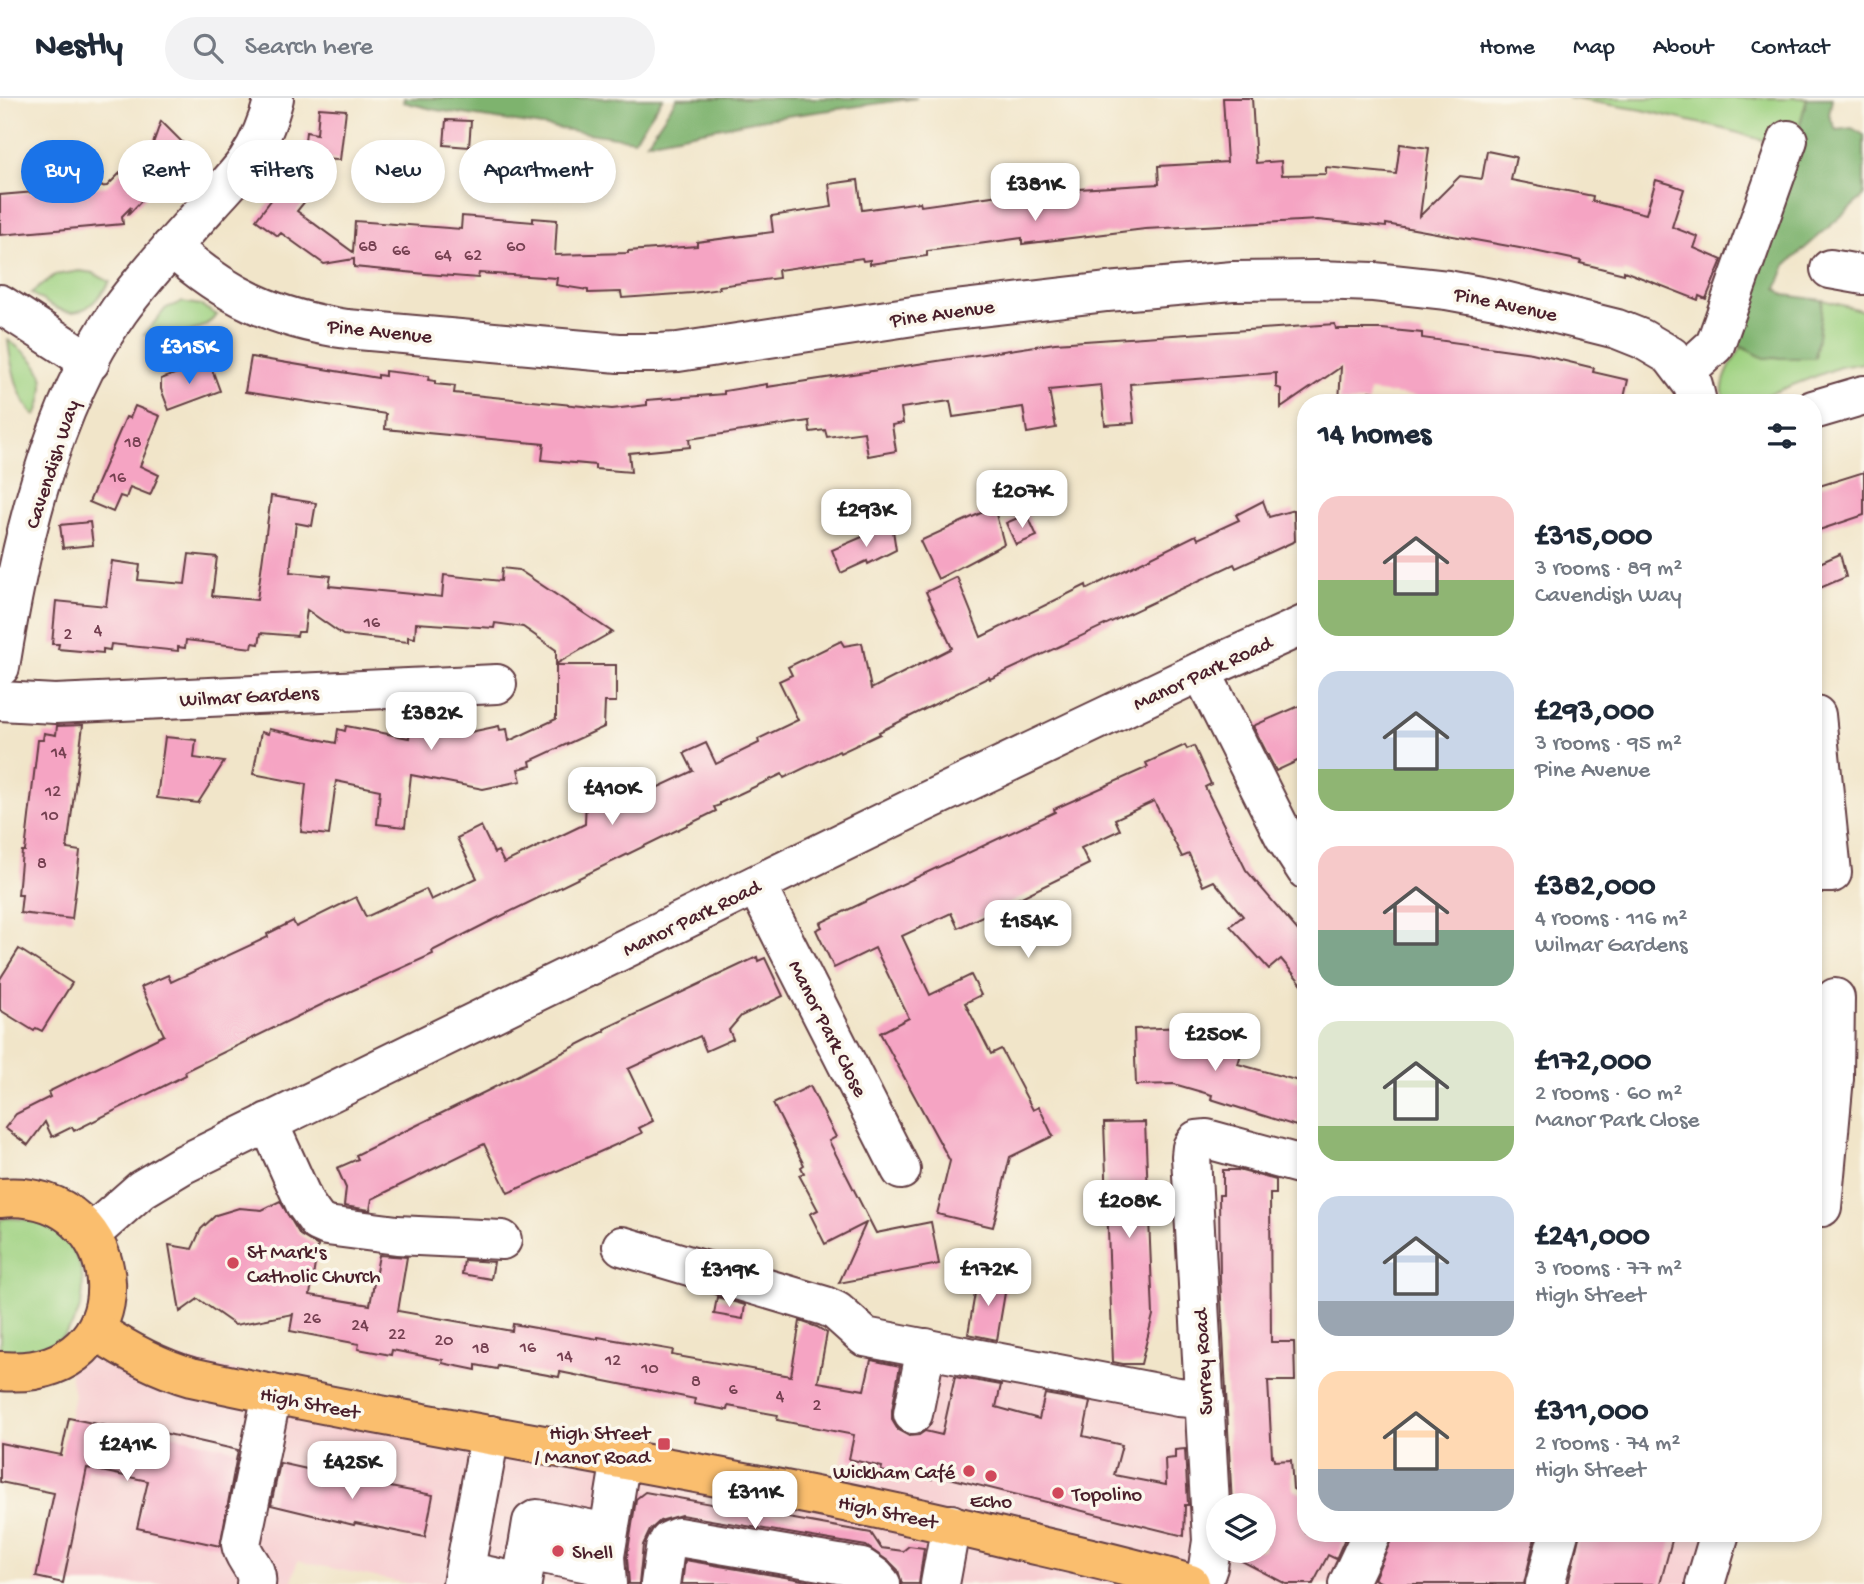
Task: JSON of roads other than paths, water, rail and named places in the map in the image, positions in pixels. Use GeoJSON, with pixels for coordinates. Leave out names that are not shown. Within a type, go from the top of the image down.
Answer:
{"type":"FeatureCollection","features":[{"type":"Feature","properties":{"kind":"highway"},"geometry":{"type":"LineString","coordinates":[[0,1198],[18,1196],[42,1201],[64,1210],[91,1234],[106,1277],[106,1298],[97,1331],[82,1348],[66,1359],[26,1372],[0,1371]]}},
{"type":"Feature","properties":{"kind":"highway","name":"High Street"},"geometry":{"type":"LineString","coordinates":[[97,1331],[163,1369],[191,1377],[490,1435],[749,1481],[951,1524],[1132,1577],[1190,1584]]}},
{"type":"Feature","properties":{"kind":"street","name":"Cavendish Way"},"geometry":{"type":"LineString","coordinates":[[0,667],[24,549],[45,467],[65,412],[118,312],[246,164],[260,140],[274,98]]}},
{"type":"Feature","properties":{"kind":"street"},"geometry":{"type":"LineString","coordinates":[[1691,387],[1715,345],[1788,140]]}},
{"type":"Feature","properties":{"kind":"street","name":"Pine Avenue"},"geometry":{"type":"LineString","coordinates":[[172,247],[192,265],[247,301],[306,321],[347,329],[619,353],[678,352],[946,311],[1094,293],[1233,281],[1382,282],[1496,299],[1617,329],[1642,339],[1671,356],[1691,387]]}},
{"type":"Feature","properties":{"kind":"street"},"geometry":{"type":"LineString","coordinates":[[0,304],[90,362]]}},
{"type":"Feature","properties":{"kind":"street"},"geometry":{"type":"LineString","coordinates":[[1822,407],[1864,395]]}},
{"type":"Feature","properties":{"kind":"street","name":"Manor Park Road"},"geometry":{"type":"LineString","coordinates":[[91,1234],[160,1177],[268,1122],[1201,671],[1297,628]]}},
{"type":"Feature","properties":{"kind":"street"},"geometry":{"type":"LineString","coordinates":[[1201,671],[1284,836],[1297,856]]}},
{"type":"Feature","properties":{"kind":"street","name":"Wilmar Gardens"},"geometry":{"type":"LineString","coordinates":[[0,701],[55,704],[497,684]]}},
{"type":"Feature","properties":{"kind":"street"},"geometry":{"type":"LineString","coordinates":[[1822,774],[1832,873],[1822,873]]}},
{"type":"Feature","properties":{"kind":"street","name":"Manor Park Close"},"geometry":{"type":"LineString","coordinates":[[756,885],[901,1170]]}},
{"type":"Feature","properties":{"kind":"street"},"geometry":{"type":"LineString","coordinates":[[1822,1206],[1823,1077],[1835,998]]}},
{"type":"Feature","properties":{"kind":"street"},"geometry":{"type":"LineString","coordinates":[[268,1122],[305,1204],[318,1222],[327,1226],[397,1235],[502,1240]]}},
{"type":"Feature","properties":{"kind":"street","name":"Surrey Road"},"geometry":{"type":"LineString","coordinates":[[1202,1584],[1212,1541],[1192,1147],[1197,1140],[1207,1139],[1297,1164]]}},
{"type":"Feature","properties":{"kind":"street"},"geometry":{"type":"LineString","coordinates":[[622,1246],[825,1306],[836,1311],[865,1337],[1178,1397],[1205,1399]]}},
{"type":"Feature","properties":{"kind":"street"},"geometry":{"type":"LineString","coordinates":[[913,1414],[926,1348]]}},
{"type":"Feature","properties":{"kind":"street"},"geometry":{"type":"LineString","coordinates":[[256,1584],[256,1572],[241,1550],[241,1544],[272,1394]]}},
{"type":"Feature","properties":{"kind":"street"},"geometry":{"type":"LineString","coordinates":[[490,1435],[463,1577],[526,1573],[532,1522],[537,1519],[605,1567],[621,1458]]}},
{"type":"Feature","properties":{"kind":"street"},"geometry":{"type":"LineString","coordinates":[[940,1584],[951,1524]]}},
{"type":"Feature","properties":{"kind":"street"},"geometry":{"type":"LineString","coordinates":[[660,1584],[665,1549],[669,1541],[678,1537],[862,1568],[881,1584]]}},
{"type":"Feature","properties":{"kind":"street"},"geometry":{"type":"LineString","coordinates":[[1348,1584],[1368,1542]]}},
{"type":"Feature","properties":{"kind":"street"},"geometry":{"type":"LineString","coordinates":[[1545,1584],[1557,1542]]}},
{"type":"Feature","properties":{"kind":"street"},"geometry":{"type":"LineString","coordinates":[[1705,1584],[1717,1542]]}},
{"type":"Feature","properties":{"kind":"place","name":"St Mark's Catholic Church"},"geometry":{"type":"Point","coordinates":[233,1263]}},
{"type":"Feature","properties":{"kind":"place","name":"High Street / Manor Road"},"geometry":{"type":"Point","coordinates":[664,1444]}},
{"type":"Feature","properties":{"kind":"place","name":"Wickham Café"},"geometry":{"type":"Point","coordinates":[969,1471]}},
{"type":"Feature","properties":{"kind":"place","name":"Echo"},"geometry":{"type":"Point","coordinates":[991,1476]}},
{"type":"Feature","properties":{"kind":"place","name":"Topolino"},"geometry":{"type":"Point","coordinates":[1058,1493]}},
{"type":"Feature","properties":{"kind":"place","name":"Shell"},"geometry":{"type":"Point","coordinates":[558,1551]}}]}
